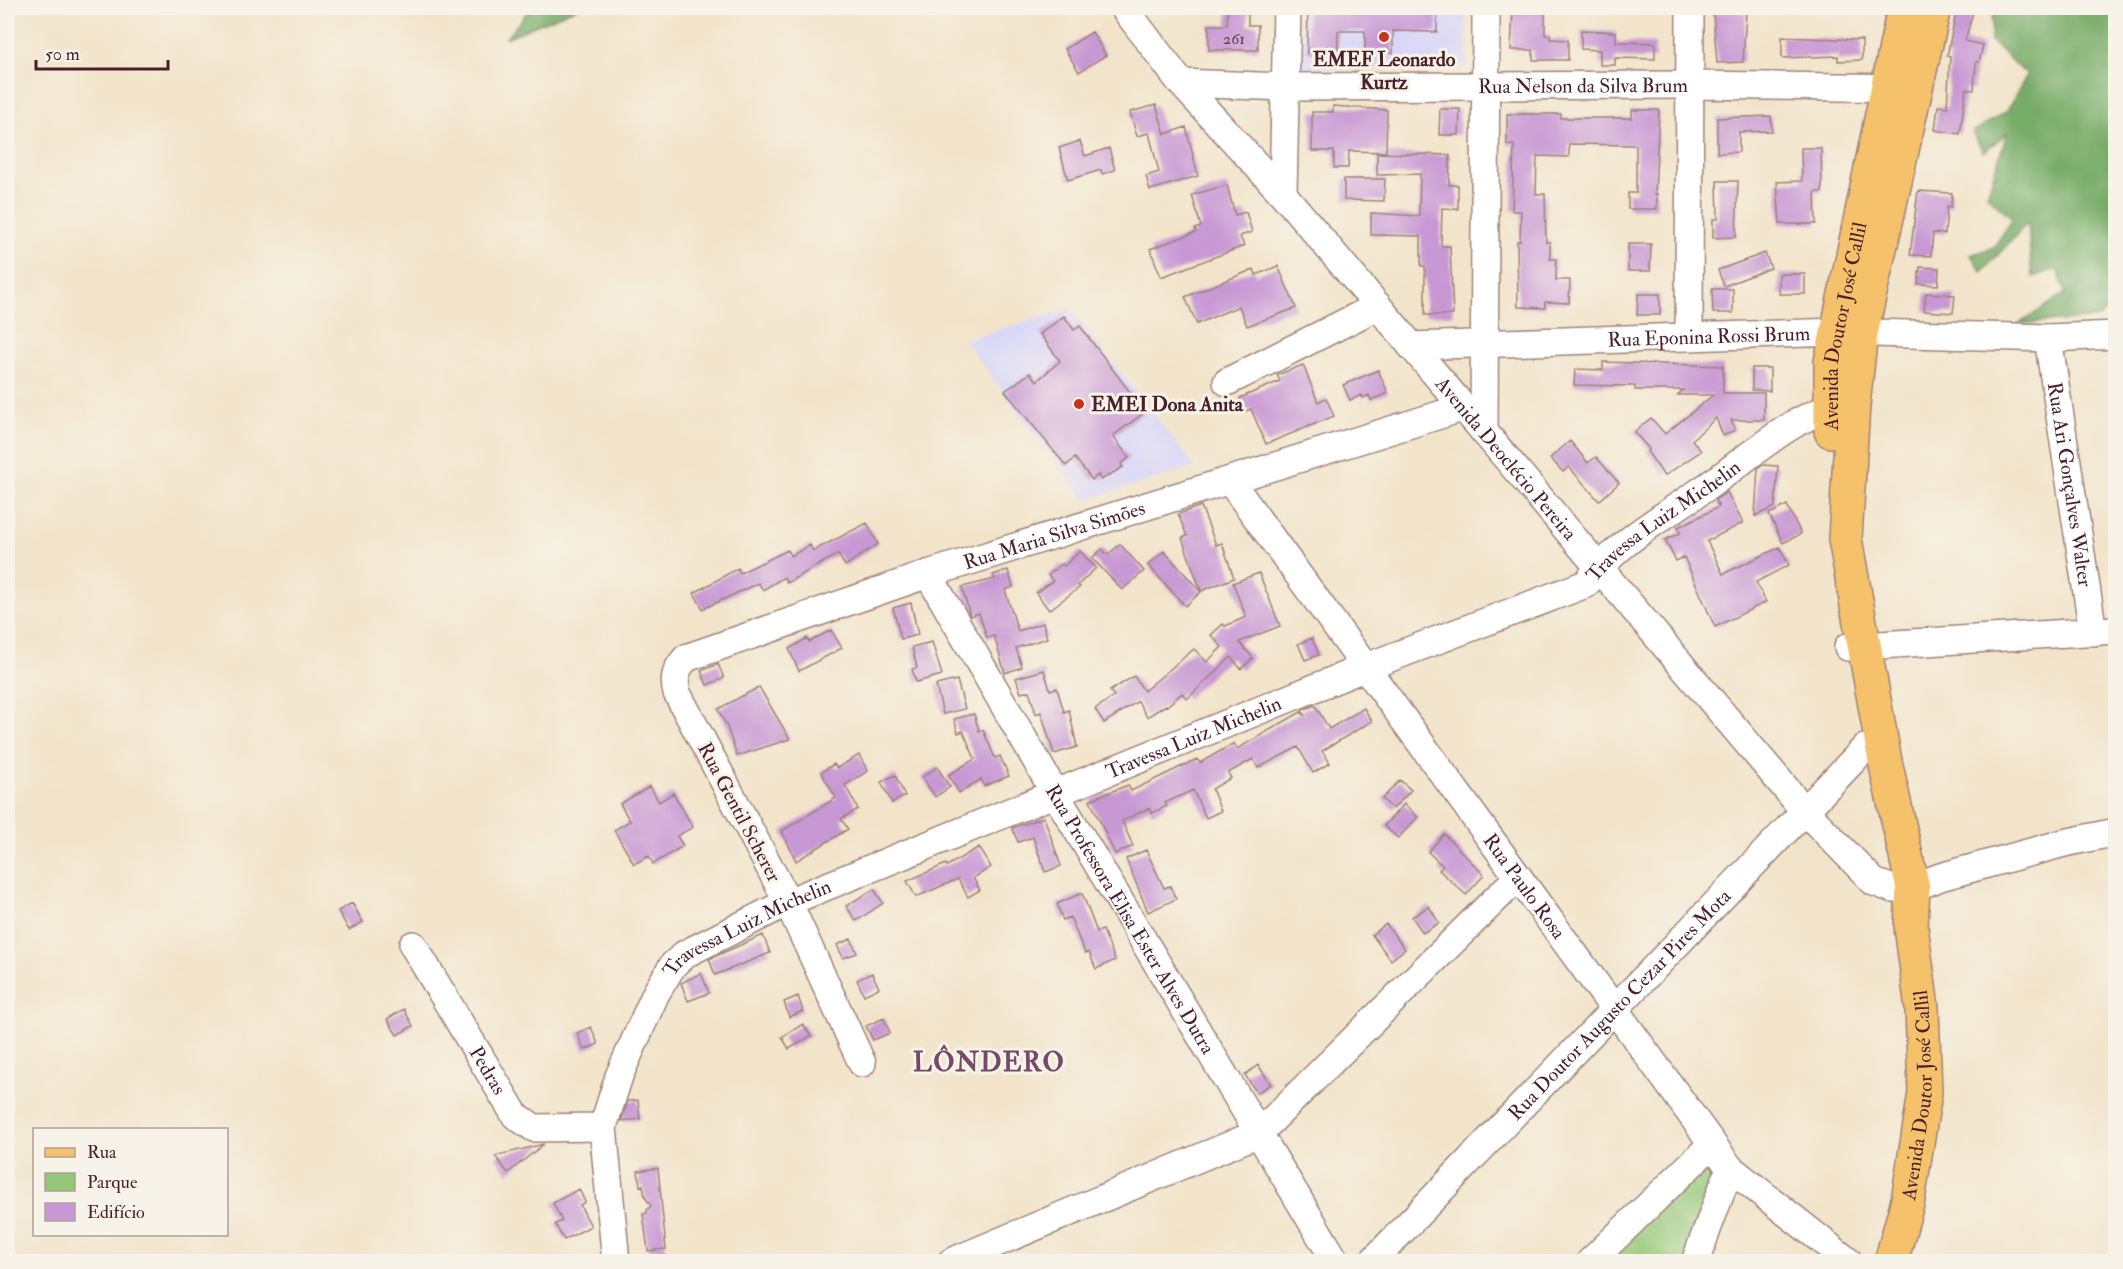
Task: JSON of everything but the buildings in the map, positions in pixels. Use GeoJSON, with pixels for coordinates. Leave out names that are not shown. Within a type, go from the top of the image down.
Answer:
{"type":"FeatureCollection","features":[{"type":"Feature","properties":{"kind":"main road","name":"Avenida Doutor José Callil"},"geometry":{"type":"LineString","coordinates":[[1903,888],[1886,761],[1831,546],[1842,405],[1831,362],[1849,332],[1901,88],[1904,8]]}},
{"type":"Feature","properties":{"kind":"main road","name":"Avenida Doutor José Callil"},"geometry":{"type":"LineString","coordinates":[[1901,88],[1934,8]]}},
{"type":"Feature","properties":{"kind":"main road","name":"Avenida Doutor José Callil"},"geometry":{"type":"LineString","coordinates":[[1857,646],[1865,748],[1903,888],[1911,927],[1922,1008],[1925,1094],[1908,1200],[1891,1262]]}},
{"type":"Feature","properties":{"kind":"street","name":"Avenida Deoclécio Pereira"},"geometry":{"type":"LineString","coordinates":[[1125,8],[1181,83],[1283,194],[1597,569],[1804,810],[1874,882],[1903,888]]}},
{"type":"Feature","properties":{"kind":"street"},"geometry":{"type":"LineString","coordinates":[[1283,194],[1287,8]]}},
{"type":"Feature","properties":{"kind":"street"},"geometry":{"type":"LineString","coordinates":[[1484,432],[1486,8]]}},
{"type":"Feature","properties":{"kind":"street"},"geometry":{"type":"LineString","coordinates":[[1689,336],[1690,8]]}},
{"type":"Feature","properties":{"kind":"street","name":"Rua Nelson da Silva Brum"},"geometry":{"type":"LineString","coordinates":[[1181,83],[1287,87],[1485,88],[1689,85],[1901,88]]}},
{"type":"Feature","properties":{"kind":"street"},"geometry":{"type":"LineString","coordinates":[[1227,382],[1378,306]]}},
{"type":"Feature","properties":{"kind":"street","name":"Rua Eponina Rossi Brum"},"geometry":{"type":"LineString","coordinates":[[1411,346],[1485,341],[1849,332],[2048,338],[2115,334]]}},
{"type":"Feature","properties":{"kind":"street","name":"Rua Ari Gonçalves Walter"},"geometry":{"type":"LineString","coordinates":[[2048,338],[2104,631]]}},
{"type":"Feature","properties":{"kind":"street","name":"Travessa Luiz Michelin"},"geometry":{"type":"LineString","coordinates":[[603,1127],[619,1076],[664,978],[685,954],[788,902],[1366,667],[1586,584],[1597,569],[1652,523],[1714,483],[1779,434],[1842,405]]}},
{"type":"Feature","properties":{"kind":"street","name":"Rua Maria Silva Simões"},"geometry":{"type":"LineString","coordinates":[[677,693],[674,682],[677,668],[686,658],[928,574],[1462,408]]}},
{"type":"Feature","properties":{"kind":"street","name":"Rua Paulo Rosa"},"geometry":{"type":"LineString","coordinates":[[1230,481],[1614,1012],[1730,1168],[1849,1262]]}},
{"type":"Feature","properties":{"kind":"street","name":"Rua Professora Elisa Ester Alves Dutra"},"geometry":{"type":"LineString","coordinates":[[928,574],[1054,793],[1335,1262]]}},
{"type":"Feature","properties":{"kind":"street"},"geometry":{"type":"LineString","coordinates":[[1857,646],[2104,631]]}},
{"type":"Feature","properties":{"kind":"street","name":"Rua Gentil Scherer"},"geometry":{"type":"LineString","coordinates":[[677,693],[788,902],[862,1063]]}},
{"type":"Feature","properties":{"kind":"street","name":"Rua Doutor Augusto Cezar Pires Mota"},"geometry":{"type":"LineString","coordinates":[[1372,1262],[1865,748]]}},
{"type":"Feature","properties":{"kind":"street"},"geometry":{"type":"LineString","coordinates":[[1903,888],[2064,843],[2115,832]]}},
{"type":"Feature","properties":{"kind":"street"},"geometry":{"type":"LineString","coordinates":[[951,1262],[1259,1133],[1518,877]]}},
{"type":"Feature","properties":{"kind":"street","name":"Pedras"},"geometry":{"type":"LineString","coordinates":[[413,945],[515,1115],[534,1128],[603,1127]]}},
{"type":"Feature","properties":{"kind":"street"},"geometry":{"type":"LineString","coordinates":[[603,1127],[616,1262]]}},
{"type":"Feature","properties":{"kind":"street"},"geometry":{"type":"LineString","coordinates":[[1590,1262],[1712,1144]]}},
{"type":"Feature","properties":{"kind":"street"},"geometry":{"type":"LineString","coordinates":[[1695,1262],[1730,1168]]}},
{"type":"Feature","properties":{"kind":"shaded area","name":"EMEF Leonardo Kurtz"},"geometry":{"type":"Polygon","coordinates":[[[1302,8],[1466,8],[1467,66],[1302,70],[1302,8]]]}},
{"type":"Feature","properties":{"kind":"shaded area","name":"EMEI Dona Anita"},"geometry":{"type":"Polygon","coordinates":[[[1071,309],[1195,467],[1085,500],[964,340],[1071,309]]]}},
{"type":"Feature","properties":{"kind":"green space"},"geometry":{"type":"Polygon","coordinates":[[[531,8],[577,8],[506,38],[531,8]]]}},
{"type":"Feature","properties":{"kind":"green space"},"geometry":{"type":"Polygon","coordinates":[[[2004,8],[2115,8],[2115,300],[2099,318],[2019,324],[2066,293],[2057,269],[2032,277],[2028,222],[1982,272],[1971,255],[1994,247],[2013,219],[1987,195],[2007,133],[1983,152],[1973,132],[2006,112],[2027,75],[1991,41],[1992,17],[2004,8]]]}},
{"type":"Feature","properties":{"kind":"green space"},"geometry":{"type":"Polygon","coordinates":[[[1703,1169],[1711,1170],[1705,1206],[1688,1261],[1599,1262],[1703,1169]]]}},
{"type":"Feature","properties":{"kind":"place","name":"EMEF Leonardo Kurtz"},"geometry":{"type":"Point","coordinates":[1384,37]}},
{"type":"Feature","properties":{"kind":"place","name":"EMEI Dona Anita"},"geometry":{"type":"Point","coordinates":[1079,404]}},
{"type":"Feature","properties":{"kind":"district","name":"LÔNDERO"},"geometry":{"type":"Point","coordinates":[989,1062]}}]}
